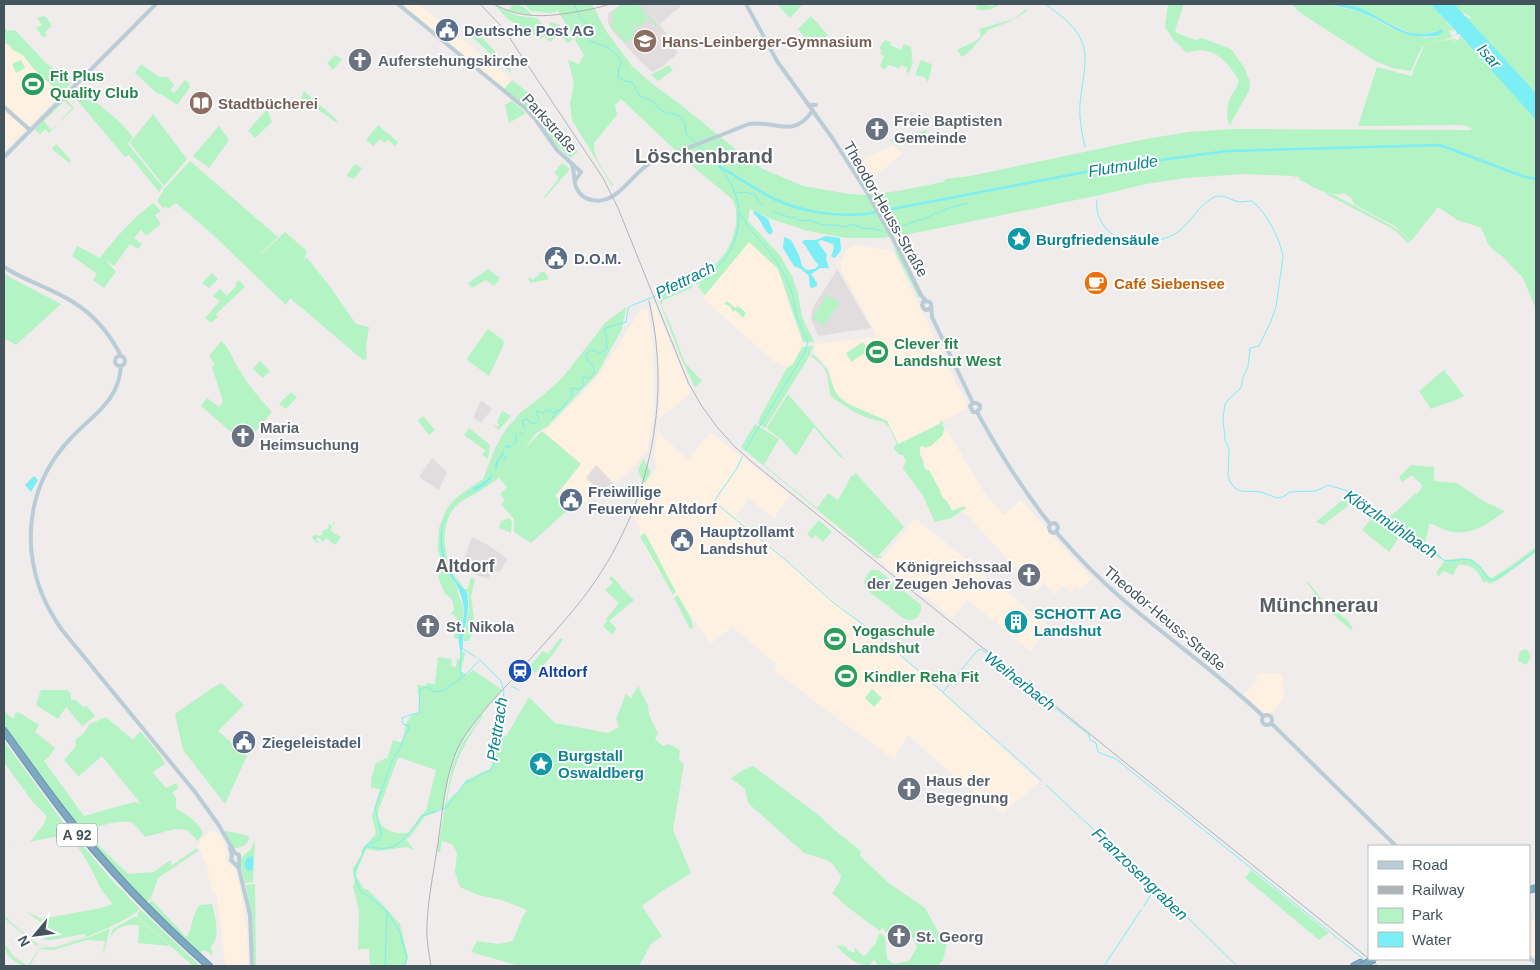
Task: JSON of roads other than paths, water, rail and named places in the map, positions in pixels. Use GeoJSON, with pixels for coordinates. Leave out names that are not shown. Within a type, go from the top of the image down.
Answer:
{"type":"FeatureCollection","features":[{"type":"Feature","properties":{"kind":"highway","name":"A 92"},"geometry":{"type":"LineString","coordinates":[[4,731],[58,805],[103,861],[154,915],[210,966]]}},
{"type":"Feature","properties":{"kind":"highway","name":"A 92"},"geometry":{"type":"LineString","coordinates":[[4,737],[55,807],[101,864],[152,918],[204,966]]}},
{"type":"Feature","properties":{"kind":"highway"},"geometry":{"type":"LineString","coordinates":[[1359,965],[1372,960]]}},
{"type":"Feature","properties":{"kind":"main road"},"geometry":{"type":"LineString","coordinates":[[4,156],[156,4]]}},
{"type":"Feature","properties":{"kind":"main road","name":"Parkstraße"},"geometry":{"type":"LineString","coordinates":[[398,4],[531,115],[554,146],[580,171]]}},
{"type":"Feature","properties":{"kind":"main road","name":"Theodor-Heuss-Straße"},"geometry":{"type":"LineString","coordinates":[[746,4],[776,58],[868,194],[896,244],[924,301],[922,308],[928,309]]}},
{"type":"Feature","properties":{"kind":"main road"},"geometry":{"type":"LineString","coordinates":[[808,104],[816,105]]}},
{"type":"Feature","properties":{"kind":"main road"},"geometry":{"type":"LineString","coordinates":[[4,107],[30,130]]}},
{"type":"Feature","properties":{"kind":"main road"},"geometry":{"type":"LineString","coordinates":[[571,163],[574,168],[574,183],[583,196],[601,201],[619,192],[646,165],[756,123],[789,127],[798,124],[812,110]]}},
{"type":"Feature","properties":{"kind":"main road"},"geometry":{"type":"LineString","coordinates":[[808,116],[817,117]]}},
{"type":"Feature","properties":{"kind":"main road"},"geometry":{"type":"LineString","coordinates":[[575,175],[580,171]]}},
{"type":"Feature","properties":{"kind":"main road"},"geometry":{"type":"LineString","coordinates":[[574,183],[580,171]]}},
{"type":"Feature","properties":{"kind":"main road"},"geometry":{"type":"LineString","coordinates":[[4,267],[72,302],[100,325],[110,336],[119,356],[124,358],[120,366],[120,374],[113,395],[100,411],[63,447],[52,463],[41,486],[31,524],[30,542],[35,574],[44,600],[59,625],[194,792],[216,822],[230,846],[233,854],[231,860],[237,862]]}},
{"type":"Feature","properties":{"kind":"main road","name":"Theodor-Heuss-Straße"},"geometry":{"type":"LineString","coordinates":[[924,301],[931,303],[928,309]]}},
{"type":"Feature","properties":{"kind":"main road","name":"Theodor-Heuss-Straße"},"geometry":{"type":"LineString","coordinates":[[928,309],[973,403],[970,409],[973,412],[977,412],[1012,473],[1050,524],[1050,531],[1056,532],[1091,570],[1119,596],[1263,716],[1270,716],[1271,723],[1395,845]]}},
{"type":"Feature","properties":{"kind":"main road"},"geometry":{"type":"LineString","coordinates":[[119,356],[115,362],[120,366]]}},
{"type":"Feature","properties":{"kind":"main road"},"geometry":{"type":"LineString","coordinates":[[233,854],[240,856],[237,862],[250,915],[252,966]]}},
{"type":"Feature","properties":{"kind":"water"},"geometry":{"type":"Polygon","coordinates":[[[1326,4],[1360,8],[1399,29],[1415,34],[1431,33],[1443,29],[1443,31],[1435,36],[1402,33],[1360,12],[1326,4]]]}},
{"type":"Feature","properties":{"kind":"water","name":"Isar"},"geometry":{"type":"Polygon","coordinates":[[[1430,4],[1453,4],[1456,6],[1536,93],[1536,120],[1459,34],[1456,34],[1457,32],[1430,4]]]}},
{"type":"Feature","properties":{"kind":"water"},"geometry":{"type":"Polygon","coordinates":[[[755,211],[768,219],[773,232],[770,235],[753,213],[755,211]]]}},
{"type":"Feature","properties":{"kind":"water"},"geometry":{"type":"Polygon","coordinates":[[[826,236],[840,238],[841,250],[834,258],[831,256],[834,248],[833,244],[821,240],[818,242],[827,255],[826,259],[829,268],[820,268],[811,274],[817,283],[817,286],[812,288],[810,287],[809,276],[794,266],[783,248],[784,237],[791,240],[799,255],[802,266],[806,270],[815,269],[819,265],[802,242],[826,236]]]}},
{"type":"Feature","properties":{"kind":"water"},"geometry":{"type":"Polygon","coordinates":[[[525,428],[524,434],[516,434],[517,442],[511,447],[504,448],[516,442],[515,434],[524,433],[525,428]]]}},
{"type":"Feature","properties":{"kind":"water"},"geometry":{"type":"Polygon","coordinates":[[[504,448],[503,454],[507,458],[504,461],[505,457],[503,455],[494,471],[496,462],[504,448]]]}},
{"type":"Feature","properties":{"kind":"water"},"geometry":{"type":"Polygon","coordinates":[[[492,475],[491,479],[485,484],[461,498],[473,490],[473,487],[483,483],[492,475]]]}},
{"type":"Feature","properties":{"kind":"water"},"geometry":{"type":"Polygon","coordinates":[[[34,476],[38,480],[31,492],[25,485],[34,476]]]}},
{"type":"Feature","properties":{"kind":"water"},"geometry":{"type":"Polygon","coordinates":[[[448,512],[442,535],[443,548],[446,561],[459,583],[467,592],[468,599],[461,655],[459,638],[464,616],[464,606],[442,556],[441,533],[443,523],[448,512]]]}},
{"type":"Feature","properties":{"kind":"water"},"geometry":{"type":"Polygon","coordinates":[[[251,856],[253,857],[253,870],[248,871],[245,863],[251,856]]]}},
{"type":"Feature","properties":{"kind":"waterway","name":"Pfettrach"},"geometry":{"type":"LineString","coordinates":[[525,429],[523,420],[527,419],[534,423],[539,418],[536,414],[537,411],[543,413],[549,410],[553,413],[560,410],[572,396],[571,388],[580,389],[584,385],[582,378],[589,378],[593,375],[594,369],[588,361],[586,354],[592,350],[601,353],[607,349],[605,328],[626,322],[628,308],[633,305],[700,277],[717,267],[727,256],[735,239],[739,223],[735,194],[721,169],[688,136],[681,117],[658,108],[654,102],[640,96],[632,82],[618,77],[621,63],[620,58],[609,48],[590,41],[587,25],[582,20],[574,4]]}},
{"type":"Feature","properties":{"kind":"waterway","name":"Klötzlmühlbach"},"geometry":{"type":"LineString","coordinates":[[1045,4],[1071,25],[1083,46],[1085,67],[1080,110],[1085,147]]}},
{"type":"Feature","properties":{"kind":"waterway","name":"Flutmulde"},"geometry":{"type":"LineString","coordinates":[[719,166],[783,203],[806,210],[842,215],[866,214],[1117,166],[1227,151],[1440,145],[1522,176],[1536,179]]}},
{"type":"Feature","properties":{"kind":"waterway"},"geometry":{"type":"LineString","coordinates":[[736,193],[754,194],[763,206]]}},
{"type":"Feature","properties":{"kind":"waterway","name":"Klötzlmühlbach"},"geometry":{"type":"LineString","coordinates":[[1097,200],[1098,214],[1106,228],[1113,235],[1133,242],[1155,241],[1175,234],[1185,226],[1203,205],[1217,196],[1240,202],[1252,201],[1262,212],[1276,234],[1283,257],[1276,307],[1259,346],[1250,348],[1248,367],[1243,377],[1241,388],[1225,404],[1223,418],[1225,440],[1229,449],[1228,477],[1235,488],[1241,491],[1261,492],[1277,498],[1283,497],[1290,492],[1316,491],[1328,485],[1348,491],[1375,508],[1387,519],[1434,551],[1443,560],[1471,560],[1480,567],[1489,580],[1494,580],[1536,550]]}},
{"type":"Feature","properties":{"kind":"waterway"},"geometry":{"type":"LineString","coordinates":[[898,227],[967,203]]}},
{"type":"Feature","properties":{"kind":"waterway"},"geometry":{"type":"LineString","coordinates":[[772,211],[791,218],[794,217],[800,221],[810,220],[822,225],[846,227],[851,224],[865,229],[870,228],[882,231]]}},
{"type":"Feature","properties":{"kind":"waterway","name":"Weiherbach"},"geometry":{"type":"LineString","coordinates":[[740,214],[747,226],[766,247],[785,276],[793,295],[796,315],[808,342],[805,352],[745,450]]}},
{"type":"Feature","properties":{"kind":"waterway","name":"Pfettrach"},"geometry":{"type":"LineString","coordinates":[[552,418],[558,411]]}},
{"type":"Feature","properties":{"kind":"waterway","name":"Weiherbach"},"geometry":{"type":"LineString","coordinates":[[742,457],[737,468],[715,500],[717,504],[788,562],[834,603],[877,635],[1041,780]]}},
{"type":"Feature","properties":{"kind":"waterway","name":"Pfettrach"},"geometry":{"type":"LineString","coordinates":[[463,649],[476,657]]}},
{"type":"Feature","properties":{"kind":"waterway","name":"Weiherbach"},"geometry":{"type":"LineString","coordinates":[[943,692],[977,651],[981,649],[1089,735],[1090,740],[1096,743],[1098,752],[1116,759],[1366,961]]}},
{"type":"Feature","properties":{"kind":"waterway","name":"Pfettrach"},"geometry":{"type":"LineString","coordinates":[[366,846],[380,839],[381,833],[375,808],[392,761],[401,746],[405,734],[409,730],[409,726],[403,724],[402,718],[419,713],[420,689],[427,687],[435,692],[443,691],[461,678],[461,655]]}},
{"type":"Feature","properties":{"kind":"waterway","name":"Pfettrach"},"geometry":{"type":"LineString","coordinates":[[404,966],[407,958],[399,930],[387,912],[372,898],[362,893],[355,878],[355,871],[366,846],[384,848],[397,844],[422,816],[446,808],[466,782],[472,781],[480,774],[491,770],[494,763],[496,734],[504,692],[501,681],[479,659]]}},
{"type":"Feature","properties":{"kind":"waterway","name":"Pfettrach"},"geometry":{"type":"LineString","coordinates":[[462,678],[479,661]]}},
{"type":"Feature","properties":{"kind":"waterway"},"geometry":{"type":"LineString","coordinates":[[511,686],[519,690]]}},
{"type":"Feature","properties":{"kind":"waterway","name":"Franzosengraben"},"geometry":{"type":"LineString","coordinates":[[1046,785],[1235,964]]}},
{"type":"Feature","properties":{"kind":"waterway"},"geometry":{"type":"LineString","coordinates":[[1144,906],[1155,888]]}},
{"type":"Feature","properties":{"kind":"waterway"},"geometry":{"type":"LineString","coordinates":[[1104,966],[1141,910]]}},
{"type":"Feature","properties":{"kind":"waterway"},"geometry":{"type":"LineString","coordinates":[[385,966],[387,912]]}},
{"type":"Feature","properties":{"kind":"railway"},"geometry":{"type":"LineString","coordinates":[[480,4],[503,28],[603,178],[618,208],[688,382],[701,405],[734,446],[1368,958]]}},
{"type":"Feature","properties":{"kind":"railway"},"geometry":{"type":"LineString","coordinates":[[494,4],[514,12],[543,16],[564,14],[610,4]]}},
{"type":"Feature","properties":{"kind":"railway"},"geometry":{"type":"LineString","coordinates":[[431,966],[427,935],[429,905],[448,777],[456,752],[478,718],[570,614],[596,580],[617,544],[634,506],[647,467],[655,426],[658,385],[656,343],[649,301]]}},
{"type":"Feature","properties":{"kind":"railway"},"geometry":{"type":"LineString","coordinates":[[1371,960],[1378,966]]}},
{"type":"Feature","properties":{"kind":"place","name":"Deutsche Post AG"},"geometry":{"type":"Point","coordinates":[447,30]}},
{"type":"Feature","properties":{"kind":"place","name":"Hans-Leinberger-Gymnasium"},"geometry":{"type":"Point","coordinates":[645,41]}},
{"type":"Feature","properties":{"kind":"place","name":"Auferstehungskirche"},"geometry":{"type":"Point","coordinates":[360,60]}},
{"type":"Feature","properties":{"kind":"place","name":"Fit Plus Quality Club"},"geometry":{"type":"Point","coordinates":[33,84]}},
{"type":"Feature","properties":{"kind":"place","name":"Stadtbücherei"},"geometry":{"type":"Point","coordinates":[201,103]}},
{"type":"Feature","properties":{"kind":"place","name":"Freie Baptisten Gemeinde"},"geometry":{"type":"Point","coordinates":[877,129]}},
{"type":"Feature","properties":{"kind":"place","name":"Burgfriedensäule"},"geometry":{"type":"Point","coordinates":[1019,239]}},
{"type":"Feature","properties":{"kind":"place","name":"D.O.M."},"geometry":{"type":"Point","coordinates":[556,258]}},
{"type":"Feature","properties":{"kind":"place","name":"Café Siebensee"},"geometry":{"type":"Point","coordinates":[1096,283]}},
{"type":"Feature","properties":{"kind":"place","name":"Clever fit Landshut West"},"geometry":{"type":"Point","coordinates":[877,352]}},
{"type":"Feature","properties":{"kind":"place","name":"Maria Heimsuchung"},"geometry":{"type":"Point","coordinates":[243,436]}},
{"type":"Feature","properties":{"kind":"place","name":"Freiwillige Feuerwehr Altdorf"},"geometry":{"type":"Point","coordinates":[571,500]}},
{"type":"Feature","properties":{"kind":"place","name":"Hauptzollamt Landshut"},"geometry":{"type":"Point","coordinates":[682,540]}},
{"type":"Feature","properties":{"kind":"place","name":"Königreichssaal der Zeugen Jehovas"},"geometry":{"type":"Point","coordinates":[1029,575]}},
{"type":"Feature","properties":{"kind":"place","name":"SCHOTT AG Landshut"},"geometry":{"type":"Point","coordinates":[1016,622]}},
{"type":"Feature","properties":{"kind":"place","name":"St. Nikola"},"geometry":{"type":"Point","coordinates":[428,626]}},
{"type":"Feature","properties":{"kind":"place","name":"Yogaschule Landshut"},"geometry":{"type":"Point","coordinates":[835,639]}},
{"type":"Feature","properties":{"kind":"place","name":"Altdorf"},"geometry":{"type":"Point","coordinates":[520,671]}},
{"type":"Feature","properties":{"kind":"place","name":"Kindler Reha Fit"},"geometry":{"type":"Point","coordinates":[846,676]}},
{"type":"Feature","properties":{"kind":"place","name":"Ziegeleistadel"},"geometry":{"type":"Point","coordinates":[244,742]}},
{"type":"Feature","properties":{"kind":"place","name":"Burgstall Oswaldberg"},"geometry":{"type":"Point","coordinates":[541,764]}},
{"type":"Feature","properties":{"kind":"place","name":"Haus der Begegnung"},"geometry":{"type":"Point","coordinates":[909,789]}},
{"type":"Feature","properties":{"kind":"place","name":"St. Georg"},"geometry":{"type":"Point","coordinates":[899,936]}},
{"type":"Feature","properties":{"kind":"district","name":"Löschenbrand"},"geometry":{"type":"Point","coordinates":[704,156]}},
{"type":"Feature","properties":{"kind":"district","name":"Altdorf"},"geometry":{"type":"Point","coordinates":[465,566]}},
{"type":"Feature","properties":{"kind":"district","name":"Münchnerau"},"geometry":{"type":"Point","coordinates":[1319,605]}}]}
